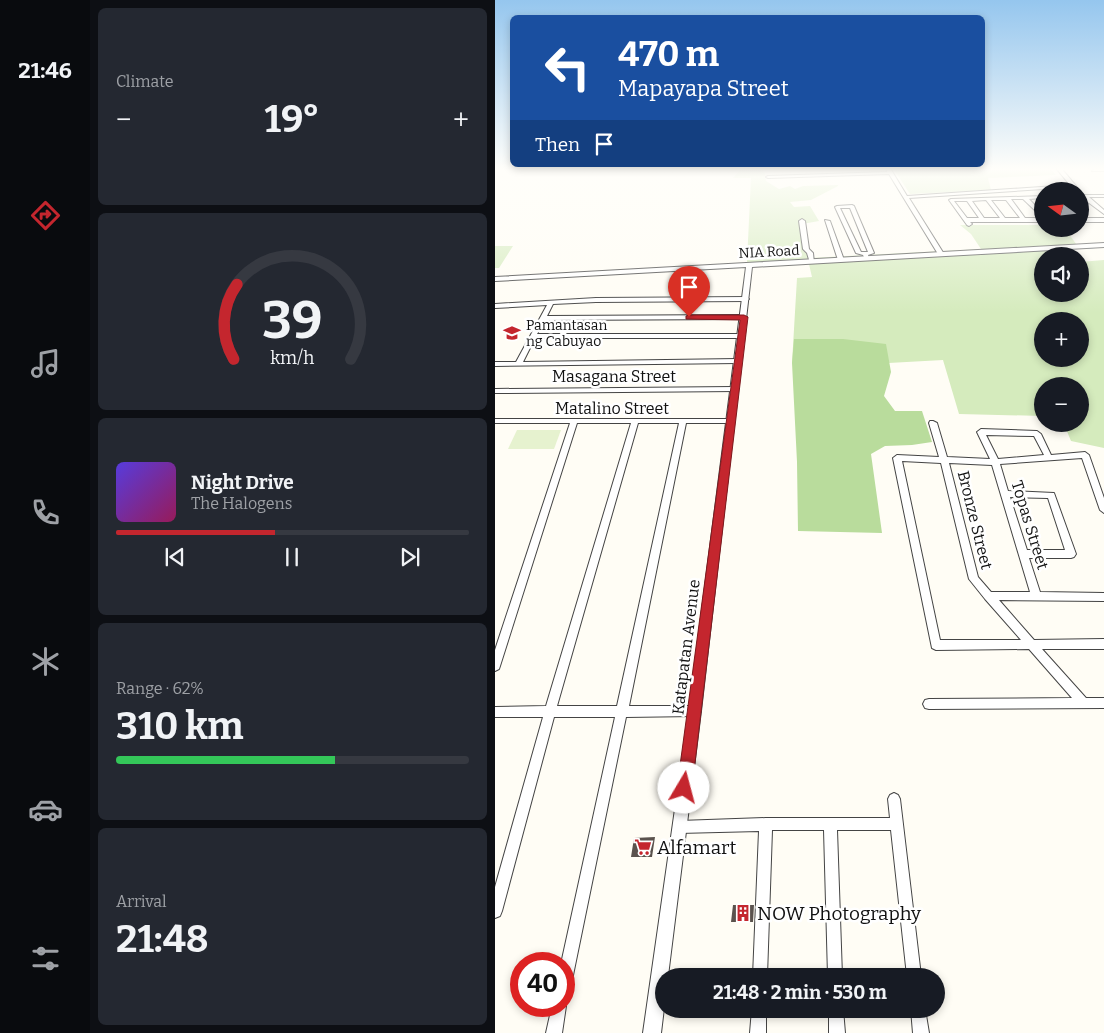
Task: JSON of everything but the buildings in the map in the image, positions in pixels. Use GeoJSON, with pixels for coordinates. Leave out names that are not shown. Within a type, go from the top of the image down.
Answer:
{"type":"FeatureCollection","features":[{"type":"Feature","properties":{"kind":"street"},"geometry":{"type":"LineString","coordinates":[[842,216],[859,254],[866,256],[871,253],[856,216]]}},
{"type":"Feature","properties":{"kind":"street"},"geometry":{"type":"LineString","coordinates":[[918,216],[941,254]]}},
{"type":"Feature","properties":{"kind":"street"},"geometry":{"type":"LineString","coordinates":[[963,216],[967,222],[1034,219]]}},
{"type":"Feature","properties":{"kind":"street"},"geometry":{"type":"LineString","coordinates":[[980,216],[983,220]]}},
{"type":"Feature","properties":{"kind":"street"},"geometry":{"type":"LineString","coordinates":[[1001,216],[1004,220]]}},
{"type":"Feature","properties":{"kind":"street"},"geometry":{"type":"LineString","coordinates":[[1021,216],[1024,220]]}},
{"type":"Feature","properties":{"kind":"street"},"geometry":{"type":"LineString","coordinates":[[1089,220],[1104,220]]}},
{"type":"Feature","properties":{"kind":"street"},"geometry":{"type":"LineString","coordinates":[[802,221],[806,249],[810,252],[812,262]]}},
{"type":"Feature","properties":{"kind":"street"},"geometry":{"type":"LineString","coordinates":[[827,221],[841,260]]}},
{"type":"Feature","properties":{"kind":"street"},"geometry":{"type":"LineString","coordinates":[[849,231],[861,230]]}},
{"type":"Feature","properties":{"kind":"street","name":"NIA Road"},"geometry":{"type":"LineString","coordinates":[[495,279],[749,266],[841,260],[866,256],[1104,245]]}},
{"type":"Feature","properties":{"kind":"street","name":"Katapatan Avenue"},"geometry":{"type":"LineString","coordinates":[[652,1033],[695,711],[749,266]]}},
{"type":"Feature","properties":{"kind":"street"},"geometry":{"type":"LineString","coordinates":[[495,306],[596,300],[746,299]]}},
{"type":"Feature","properties":{"kind":"street"},"geometry":{"type":"LineString","coordinates":[[518,364],[551,303]]}},
{"type":"Feature","properties":{"kind":"street"},"geometry":{"type":"LineString","coordinates":[[542,318],[744,317]]}},
{"type":"Feature","properties":{"kind":"street"},"geometry":{"type":"LineString","coordinates":[[533,336],[742,336]]}},
{"type":"Feature","properties":{"kind":"street"},"geometry":{"type":"LineString","coordinates":[[495,364],[738,361]]}},
{"type":"Feature","properties":{"kind":"street","name":"Masagana Street"},"geometry":{"type":"LineString","coordinates":[[495,391],[734,389]]}},
{"type":"Feature","properties":{"kind":"street","name":"Matalino Street"},"geometry":{"type":"LineString","coordinates":[[495,421],[730,421]]}},
{"type":"Feature","properties":{"kind":"street"},"geometry":{"type":"LineString","coordinates":[[495,666],[575,422]]}},
{"type":"Feature","properties":{"kind":"street"},"geometry":{"type":"LineString","coordinates":[[495,911],[549,712],[635,422]]}},
{"type":"Feature","properties":{"kind":"street"},"geometry":{"type":"LineString","coordinates":[[571,952],[683,422]]}},
{"type":"Feature","properties":{"kind":"street","name":"Bronze Street"},"geometry":{"type":"LineString","coordinates":[[933,423],[945,459],[974,579],[1084,704]]}},
{"type":"Feature","properties":{"kind":"street","name":"Topas Street"},"geometry":{"type":"LineString","coordinates":[[1036,596],[995,462],[981,432],[1037,434],[1049,458]]}},
{"type":"Feature","properties":{"kind":"street"},"geometry":{"type":"LineString","coordinates":[[1104,510],[1085,455],[995,462],[897,458],[936,645],[1104,644]]}},
{"type":"Feature","properties":{"kind":"street"},"geometry":{"type":"LineString","coordinates":[[1005,494],[1051,495],[1071,554],[1024,554]]}},
{"type":"Feature","properties":{"kind":"street"},"geometry":{"type":"LineString","coordinates":[[988,596],[1104,597]]}},
{"type":"Feature","properties":{"kind":"street"},"geometry":{"type":"LineString","coordinates":[[929,704],[1104,704]]}},
{"type":"Feature","properties":{"kind":"street"},"geometry":{"type":"LineString","coordinates":[[495,712],[695,711]]}},
{"type":"Feature","properties":{"kind":"street"},"geometry":{"type":"LineString","coordinates":[[894,799],[913,968]]}},
{"type":"Feature","properties":{"kind":"street"},"geometry":{"type":"LineString","coordinates":[[760,968],[766,824]]}},
{"type":"Feature","properties":{"kind":"street"},"geometry":{"type":"LineString","coordinates":[[679,827],[766,824],[897,824]]}},
{"type":"Feature","properties":{"kind":"street"},"geometry":{"type":"LineString","coordinates":[[830,824],[835,968]]}},
{"type":"Feature","properties":{"kind":"street"},"geometry":{"type":"LineString","coordinates":[[554,1033],[557,1017]]}},
{"type":"Feature","properties":{"kind":"street"},"geometry":{"type":"LineString","coordinates":[[758,1033],[759,1018]]}},
{"type":"Feature","properties":{"kind":"street"},"geometry":{"type":"LineString","coordinates":[[836,1018],[837,1033]]}},
{"type":"Feature","properties":{"kind":"street"},"geometry":{"type":"LineString","coordinates":[[919,1018],[921,1033]]}},
{"type":"Feature","properties":{"kind":"green space"},"geometry":{"type":"Polygon","coordinates":[[[749,216],[816,216],[819,221],[802,224],[809,258],[981,249],[971,234],[960,225],[1034,225],[1034,238],[1072,238],[1077,245],[1034,247],[1034,302],[1089,302],[1089,261],[1104,260],[1104,448],[1071,441],[1067,432],[1089,432],[1089,377],[1034,377],[1034,416],[959,414],[943,360],[852,365],[792,363],[797,278],[812,277],[808,260],[747,262],[749,216]]]}},
{"type":"Feature","properties":{"kind":"green space"},"geometry":{"type":"Polygon","coordinates":[[[495,246],[513,246],[499,268],[495,268],[495,246]]]}},
{"type":"Feature","properties":{"kind":"green space"},"geometry":{"type":"Polygon","coordinates":[[[794,339],[843,339],[886,344],[891,372],[884,396],[895,411],[922,411],[932,442],[885,446],[871,454],[882,533],[798,531],[792,363],[794,339]]]}},
{"type":"Feature","properties":{"kind":"green space"},"geometry":{"type":"Polygon","coordinates":[[[517,430],[561,430],[554,449],[508,449],[517,430]]]}},
{"type":"Feature","properties":{"kind":"waterway"},"geometry":{"type":"LineString","coordinates":[[943,256],[1104,247]]}},
{"type":"Feature","properties":{"kind":"place","name":"Pamantasan ng Cabuyao"},"geometry":{"type":"Point","coordinates":[512,333]}},
{"type":"Feature","properties":{"kind":"place","name":"Alfamart"},"geometry":{"type":"Point","coordinates":[643,847]}},
{"type":"Feature","properties":{"kind":"place","name":"NOW Photography"},"geometry":{"type":"Point","coordinates":[743,913]}},
{"type":"Feature","properties":{"kind":"route"},"geometry":{"type":"LineString","coordinates":[[684,788],[744,317],[689,317]]}}]}
